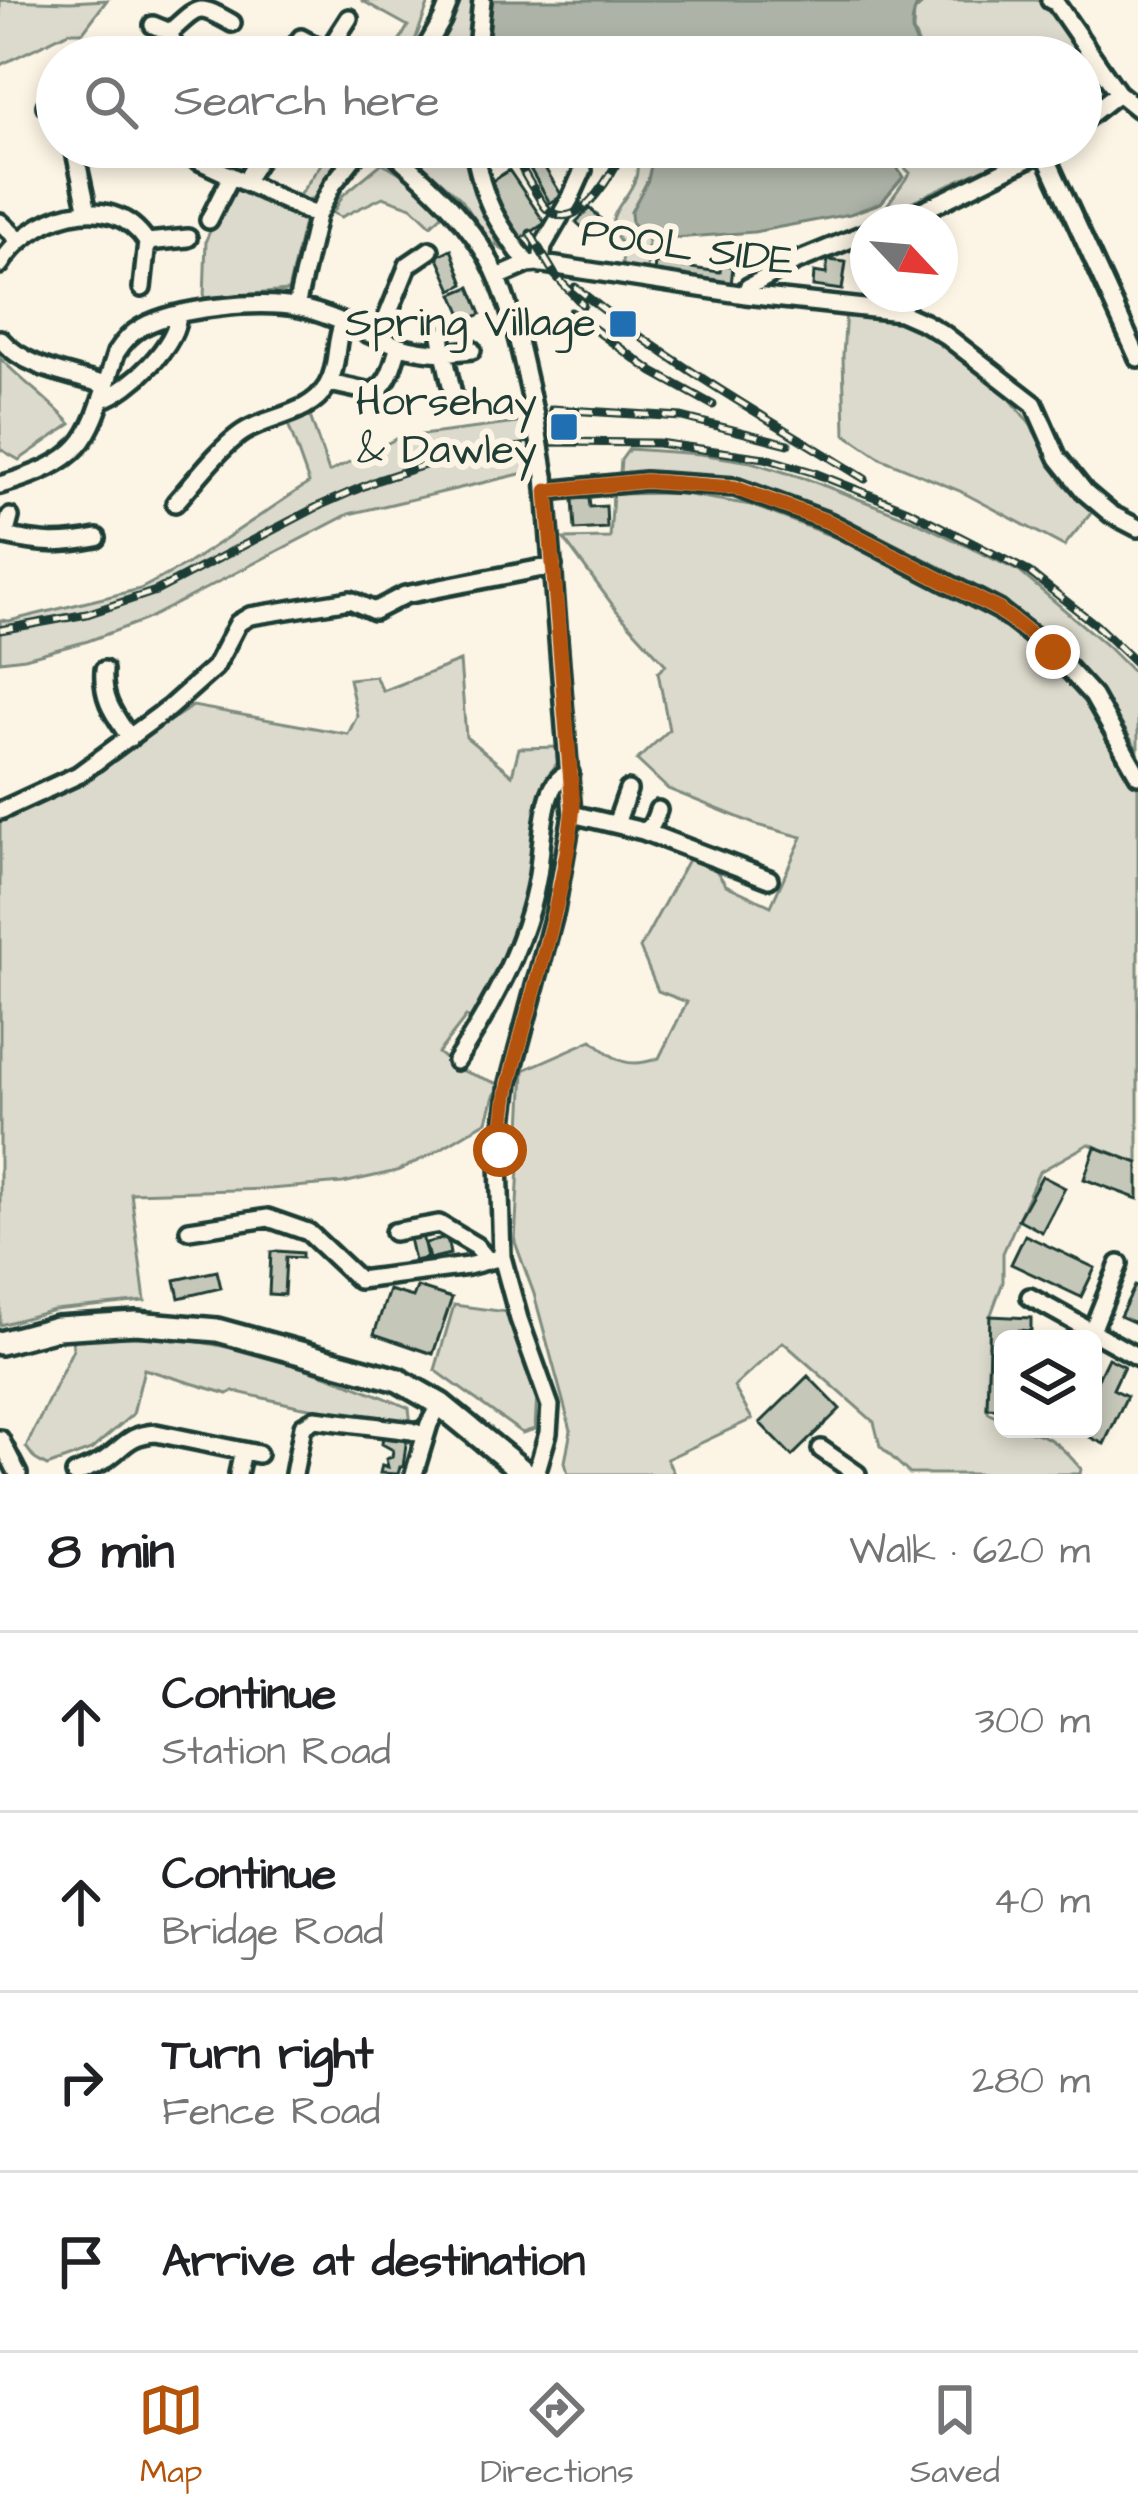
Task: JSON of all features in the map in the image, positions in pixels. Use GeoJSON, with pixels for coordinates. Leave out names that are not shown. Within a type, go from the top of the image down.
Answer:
{"type":"FeatureCollection","features":[{"type":"Feature","properties":{"kind":"main road"},"geometry":{"type":"LineString","coordinates":[[0,1343],[57,1328],[136,1323],[217,1330],[398,1379],[440,1404],[526,1472]]}},
{"type":"Feature","properties":{"kind":"street"},"geometry":{"type":"LineString","coordinates":[[433,36],[450,0]]}},
{"type":"Feature","properties":{"kind":"street"},"geometry":{"type":"LineString","coordinates":[[478,36],[482,0]]}},
{"type":"Feature","properties":{"kind":"street"},"geometry":{"type":"LineString","coordinates":[[1050,0],[1078,36]]}},
{"type":"Feature","properties":{"kind":"street"},"geometry":{"type":"LineString","coordinates":[[170,32],[190,14],[207,9],[232,23]]}},
{"type":"Feature","properties":{"kind":"street"},"geometry":{"type":"LineString","coordinates":[[337,36],[349,18]]}},
{"type":"Feature","properties":{"kind":"street"},"geometry":{"type":"LineString","coordinates":[[153,25],[170,32]]}},
{"type":"Feature","properties":{"kind":"street"},"geometry":{"type":"LineString","coordinates":[[170,32],[171,36]]}},
{"type":"Feature","properties":{"kind":"street"},"geometry":{"type":"LineString","coordinates":[[1102,70],[1117,92],[1138,109]]}},
{"type":"Feature","properties":{"kind":"street"},"geometry":{"type":"LineString","coordinates":[[1102,104],[1117,92]]}},
{"type":"Feature","properties":{"kind":"street"},"geometry":{"type":"LineString","coordinates":[[79,168],[88,212]]}},
{"type":"Feature","properties":{"kind":"street"},"geometry":{"type":"LineString","coordinates":[[215,168],[317,216]]}},
{"type":"Feature","properties":{"kind":"street"},"geometry":{"type":"LineString","coordinates":[[209,220],[248,168]]}},
{"type":"Feature","properties":{"kind":"street"},"geometry":{"type":"LineString","coordinates":[[296,307],[317,216],[346,168]]}},
{"type":"Feature","properties":{"kind":"street"},"geometry":{"type":"LineString","coordinates":[[409,168],[452,208],[498,277],[535,416],[546,483],[572,814],[555,910],[508,1088],[494,1258],[550,1406],[545,1441],[526,1472]]}},
{"type":"Feature","properties":{"kind":"street"},"geometry":{"type":"LineString","coordinates":[[478,168],[495,221],[534,264],[571,199],[582,168]]}},
{"type":"Feature","properties":{"kind":"street"},"geometry":{"type":"LineString","coordinates":[[932,204],[1008,168]]}},
{"type":"Feature","properties":{"kind":"street"},"geometry":{"type":"LineString","coordinates":[[1055,168],[1138,358]]}},
{"type":"Feature","properties":{"kind":"street"},"geometry":{"type":"LineString","coordinates":[[0,266],[19,240],[40,226],[88,212],[111,213],[138,228],[147,249],[142,288]]}},
{"type":"Feature","properties":{"kind":"street"},"geometry":{"type":"LineString","coordinates":[[0,222],[19,240]]}},
{"type":"Feature","properties":{"kind":"street"},"geometry":{"type":"LineString","coordinates":[[147,249],[188,238]]}},
{"type":"Feature","properties":{"kind":"street"},"geometry":{"type":"LineString","coordinates":[[746,295],[748,286],[850,239]]}},
{"type":"Feature","properties":{"kind":"street"},"geometry":{"type":"LineString","coordinates":[[379,338],[400,271],[430,250]]}},
{"type":"Feature","properties":{"kind":"street","name":"POOL SIDE"},"geometry":{"type":"LineString","coordinates":[[498,277],[534,264],[900,313],[945,335],[1034,404],[1058,458],[1084,492],[1138,528]]}},
{"type":"Feature","properties":{"kind":"street"},"geometry":{"type":"LineString","coordinates":[[0,484],[50,468],[74,453],[93,427],[116,353],[127,338],[143,326],[178,314],[296,307],[400,346],[472,350]]}},
{"type":"Feature","properties":{"kind":"street"},"geometry":{"type":"LineString","coordinates":[[0,339],[28,360],[104,392],[122,390],[171,341],[178,314]]}},
{"type":"Feature","properties":{"kind":"street"},"geometry":{"type":"LineString","coordinates":[[175,503],[181,484],[242,432],[315,399],[335,364],[343,323]]}},
{"type":"Feature","properties":{"kind":"street"},"geometry":{"type":"LineString","coordinates":[[442,345],[454,399]]}},
{"type":"Feature","properties":{"kind":"street"},"geometry":{"type":"LineString","coordinates":[[328,383],[376,391],[386,383],[400,346]]}},
{"type":"Feature","properties":{"kind":"street"},"geometry":{"type":"LineString","coordinates":[[546,483],[645,481],[735,488],[829,522],[999,610],[1053,652],[1093,696],[1138,775]]}},
{"type":"Feature","properties":{"kind":"street"},"geometry":{"type":"LineString","coordinates":[[10,517],[3,535],[27,541],[65,544],[97,538]]}},
{"type":"Feature","properties":{"kind":"street"},"geometry":{"type":"LineString","coordinates":[[0,811],[78,775],[169,708],[215,667],[238,623],[250,616],[350,600],[374,611],[405,595],[553,566]]}},
{"type":"Feature","properties":{"kind":"street"},"geometry":{"type":"LineString","coordinates":[[104,670],[103,690],[130,738]]}},
{"type":"Feature","properties":{"kind":"street"},"geometry":{"type":"LineString","coordinates":[[456,1061],[478,1028],[525,928],[554,784],[570,773]]}},
{"type":"Feature","properties":{"kind":"street"},"geometry":{"type":"LineString","coordinates":[[616,824],[628,790]]}},
{"type":"Feature","properties":{"kind":"street"},"geometry":{"type":"LineString","coordinates":[[643,831],[653,824],[658,811]]}},
{"type":"Feature","properties":{"kind":"street"},"geometry":{"type":"LineString","coordinates":[[572,814],[643,831],[769,879]]}},
{"type":"Feature","properties":{"kind":"street"},"geometry":{"type":"LineString","coordinates":[[189,1230],[268,1218],[308,1232],[358,1280],[468,1266],[494,1258]]}},
{"type":"Feature","properties":{"kind":"street"},"geometry":{"type":"LineString","coordinates":[[394,1232],[439,1224],[494,1258]]}},
{"type":"Feature","properties":{"kind":"street"},"geometry":{"type":"LineString","coordinates":[[1084,1330],[1119,1264]]}},
{"type":"Feature","properties":{"kind":"street"},"geometry":{"type":"LineString","coordinates":[[1030,1297],[1080,1330]]}},
{"type":"Feature","properties":{"kind":"street"},"geometry":{"type":"LineString","coordinates":[[1102,1341],[1138,1358]]}},
{"type":"Feature","properties":{"kind":"street"},"geometry":{"type":"LineString","coordinates":[[414,1474],[440,1404]]}},
{"type":"Feature","properties":{"kind":"street"},"geometry":{"type":"LineString","coordinates":[[294,1474],[303,1426],[316,1419],[425,1436]]}},
{"type":"Feature","properties":{"kind":"street"},"geometry":{"type":"LineString","coordinates":[[3,1433],[18,1474]]}},
{"type":"Feature","properties":{"kind":"street"},"geometry":{"type":"LineString","coordinates":[[80,1473],[130,1438],[156,1433],[250,1452],[238,1471]]}},
{"type":"Feature","properties":{"kind":"street"},"geometry":{"type":"LineString","coordinates":[[821,1449],[857,1474]]}},
{"type":"Feature","properties":{"kind":"shaded area"},"geometry":{"type":"Polygon","coordinates":[[[0,0],[107,0],[83,32],[36,36],[36,48],[0,65],[0,0]]]}},
{"type":"Feature","properties":{"kind":"shaded area"},"geometry":{"type":"Polygon","coordinates":[[[361,0],[429,2],[417,36],[402,36],[408,26],[361,0]]]}},
{"type":"Feature","properties":{"kind":"shaded area"},"geometry":{"type":"Polygon","coordinates":[[[461,0],[476,0],[474,36],[444,36],[461,0]]]}},
{"type":"Feature","properties":{"kind":"shaded area"},"geometry":{"type":"Polygon","coordinates":[[[492,0],[927,0],[916,7],[914,36],[489,36],[492,0]]]}},
{"type":"Feature","properties":{"kind":"shaded area"},"geometry":{"type":"Polygon","coordinates":[[[927,0],[1037,0],[1052,5],[1073,36],[915,36],[914,12],[927,0]]]}},
{"type":"Feature","properties":{"kind":"shaded area"},"geometry":{"type":"Polygon","coordinates":[[[318,168],[339,168],[317,198],[298,197],[318,168]]]}},
{"type":"Feature","properties":{"kind":"shaded area"},"geometry":{"type":"Polygon","coordinates":[[[376,168],[391,168],[444,213],[431,225],[412,207],[383,197],[341,217],[333,213],[343,195],[376,168]]]}},
{"type":"Feature","properties":{"kind":"shaded area"},"geometry":{"type":"Polygon","coordinates":[[[426,168],[472,168],[500,248],[491,242],[461,199],[426,168]]]}},
{"type":"Feature","properties":{"kind":"shaded area"},"geometry":{"type":"Polygon","coordinates":[[[638,168],[651,168],[631,212],[632,223],[648,240],[647,275],[621,270],[624,247],[613,227],[616,211],[638,168]]]}},
{"type":"Feature","properties":{"kind":"shaded area"},"geometry":{"type":"Polygon","coordinates":[[[651,168],[898,168],[903,177],[881,203],[850,204],[850,214],[754,232],[648,240],[632,223],[631,212],[651,168]]]}},
{"type":"Feature","properties":{"kind":"shaded area"},"geometry":{"type":"Polygon","coordinates":[[[905,168],[985,168],[906,204],[888,204],[910,173],[905,168]]]}},
{"type":"Feature","properties":{"kind":"shaded area"},"geometry":{"type":"Polygon","coordinates":[[[232,183],[300,213],[304,222],[288,291],[204,298],[206,240],[232,183]]]}},
{"type":"Feature","properties":{"kind":"shaded area"},"geometry":{"type":"Polygon","coordinates":[[[846,310],[899,320],[938,337],[1001,387],[1030,424],[1062,482],[1092,512],[1064,546],[960,491],[882,459],[845,434],[846,310]]]}},
{"type":"Feature","properties":{"kind":"shaded area"},"geometry":{"type":"Polygon","coordinates":[[[0,358],[71,424],[19,460],[0,449],[0,358]]]}},
{"type":"Feature","properties":{"kind":"shaded area"},"geometry":{"type":"Polygon","coordinates":[[[309,413],[329,472],[398,438],[525,422],[533,471],[349,514],[145,620],[88,641],[0,661],[0,620],[140,589],[189,563],[309,483],[287,421],[309,413]]]}},
{"type":"Feature","properties":{"kind":"shaded area"},"geometry":{"type":"Polygon","coordinates":[[[629,449],[751,462],[807,479],[913,520],[1020,572],[1138,677],[1138,751],[1115,713],[1069,657],[1031,624],[941,567],[830,512],[726,479],[620,473],[621,460],[629,449]]]}},
{"type":"Feature","properties":{"kind":"shaded area"},"geometry":{"type":"Polygon","coordinates":[[[677,493],[751,505],[858,546],[998,617],[1087,703],[1138,788],[1138,1163],[1089,1144],[1039,1172],[1003,1253],[1003,1282],[990,1317],[987,1408],[994,1415],[994,1438],[1045,1438],[1064,1451],[1081,1469],[1080,1474],[910,1474],[880,1446],[874,1422],[783,1342],[734,1387],[752,1419],[667,1459],[674,1474],[568,1474],[565,1462],[571,1430],[515,1242],[524,1070],[592,1040],[622,1061],[659,1058],[687,1002],[658,991],[640,948],[690,856],[713,866],[726,885],[771,906],[802,837],[757,825],[668,789],[637,760],[669,730],[658,672],[666,665],[617,611],[564,539],[610,538],[613,494],[677,493]]]}},
{"type":"Feature","properties":{"kind":"shaded area"},"geometry":{"type":"Polygon","coordinates":[[[460,661],[466,737],[512,775],[519,748],[561,747],[561,758],[548,776],[532,875],[515,941],[472,1020],[466,1017],[438,1053],[457,1069],[502,1085],[487,1121],[397,1171],[343,1183],[131,1193],[145,1301],[54,1310],[0,1325],[0,819],[82,777],[193,706],[348,734],[357,716],[349,679],[375,676],[383,691],[460,661]]]}},
{"type":"Feature","properties":{"kind":"shaded area"},"geometry":{"type":"Polygon","coordinates":[[[454,1305],[507,1312],[537,1394],[535,1429],[522,1433],[435,1370],[454,1305]]]}},
{"type":"Feature","properties":{"kind":"shaded area"},"geometry":{"type":"Polygon","coordinates":[[[72,1337],[175,1339],[263,1356],[409,1408],[411,1425],[233,1391],[228,1394],[144,1369],[133,1414],[91,1450],[47,1466],[26,1447],[73,1349],[72,1337]]]}},
{"type":"Feature","properties":{"kind":"building"},"geometry":{"type":"Polygon","coordinates":[[[530,168],[545,168],[562,196],[550,203],[530,168]]]}},
{"type":"Feature","properties":{"kind":"building"},"geometry":{"type":"Polygon","coordinates":[[[509,170],[545,223],[521,239],[486,185],[509,170]]]}},
{"type":"Feature","properties":{"kind":"building"},"geometry":{"type":"Polygon","coordinates":[[[590,208],[600,218],[587,232],[576,222],[590,208]]]}},
{"type":"Feature","properties":{"kind":"building"},"geometry":{"type":"Polygon","coordinates":[[[451,249],[464,284],[452,290],[437,256],[451,249]]]}},
{"type":"Feature","properties":{"kind":"building"},"geometry":{"type":"Polygon","coordinates":[[[686,260],[692,261],[691,268],[720,272],[721,265],[733,266],[731,285],[654,273],[655,263],[685,267],[686,260]]]}},
{"type":"Feature","properties":{"kind":"building"},"geometry":{"type":"Polygon","coordinates":[[[828,260],[846,262],[842,290],[813,286],[814,272],[826,274],[828,260]]]}},
{"type":"Feature","properties":{"kind":"building"},"geometry":{"type":"Polygon","coordinates":[[[470,287],[481,314],[465,321],[453,294],[470,287]]]}},
{"type":"Feature","properties":{"kind":"building"},"geometry":{"type":"Polygon","coordinates":[[[589,498],[590,507],[606,506],[607,528],[575,530],[573,499],[589,498]]]}},
{"type":"Feature","properties":{"kind":"building"},"geometry":{"type":"Polygon","coordinates":[[[1095,1147],[1138,1163],[1138,1199],[1084,1179],[1095,1147]]]}},
{"type":"Feature","properties":{"kind":"building"},"geometry":{"type":"Polygon","coordinates":[[[1042,1176],[1065,1188],[1042,1232],[1018,1219],[1042,1176]]]}},
{"type":"Feature","properties":{"kind":"building"},"geometry":{"type":"Polygon","coordinates":[[[421,1230],[427,1258],[414,1261],[408,1233],[421,1230]]]}},
{"type":"Feature","properties":{"kind":"building"},"geometry":{"type":"Polygon","coordinates":[[[1025,1235],[1095,1268],[1081,1297],[1011,1264],[1025,1235]]]}},
{"type":"Feature","properties":{"kind":"building"},"geometry":{"type":"Polygon","coordinates":[[[447,1238],[450,1254],[429,1259],[425,1243],[447,1238]]]}},
{"type":"Feature","properties":{"kind":"building"},"geometry":{"type":"Polygon","coordinates":[[[271,1252],[302,1253],[302,1258],[286,1257],[284,1295],[269,1294],[271,1252]]]}},
{"type":"Feature","properties":{"kind":"building"},"geometry":{"type":"Polygon","coordinates":[[[217,1271],[221,1288],[179,1298],[175,1280],[217,1271]]]}},
{"type":"Feature","properties":{"kind":"building"},"geometry":{"type":"Polygon","coordinates":[[[417,1287],[452,1298],[433,1354],[374,1334],[389,1290],[413,1297],[417,1287]]]}},
{"type":"Feature","properties":{"kind":"building"},"geometry":{"type":"Polygon","coordinates":[[[1138,1287],[1138,1324],[1120,1316],[1138,1287]]]}},
{"type":"Feature","properties":{"kind":"building"},"geometry":{"type":"Polygon","coordinates":[[[990,1316],[1031,1318],[1031,1330],[994,1330],[994,1408],[987,1408],[990,1316]]]}},
{"type":"Feature","properties":{"kind":"building"},"geometry":{"type":"Polygon","coordinates":[[[1108,1358],[1124,1366],[1113,1389],[1127,1396],[1104,1444],[1092,1438],[1102,1438],[1102,1370],[1108,1358]]]}},
{"type":"Feature","properties":{"kind":"building"},"geometry":{"type":"Polygon","coordinates":[[[808,1376],[840,1409],[792,1456],[760,1423],[808,1376]]]}},
{"type":"Feature","properties":{"kind":"building"},"geometry":{"type":"Polygon","coordinates":[[[383,1434],[407,1437],[398,1474],[380,1473],[382,1465],[388,1467],[386,1459],[393,1450],[382,1444],[383,1434]]]}},
{"type":"Feature","properties":{"kind":"railway"},"geometry":{"type":"LineString","coordinates":[[521,168],[542,204],[564,216],[586,205],[614,168]]}},
{"type":"Feature","properties":{"kind":"railway"},"geometry":{"type":"LineString","coordinates":[[530,233],[555,275],[583,305]]}},
{"type":"Feature","properties":{"kind":"railway"},"geometry":{"type":"LineString","coordinates":[[575,287],[680,364],[865,479]]}},
{"type":"Feature","properties":{"kind":"railway"},"geometry":{"type":"LineString","coordinates":[[571,312],[653,372],[713,405]]}},
{"type":"Feature","properties":{"kind":"railway"},"geometry":{"type":"LineString","coordinates":[[552,409],[682,417],[788,444]]}},
{"type":"Feature","properties":{"kind":"railway"},"geometry":{"type":"LineString","coordinates":[[0,630],[87,614],[156,591],[321,505],[437,461],[553,442],[658,443],[765,458],[908,510],[1029,572],[1138,665]]}},
{"type":"Feature","properties":{"kind":"place","name":"Spring Village"},"geometry":{"type":"Point","coordinates":[623,324]}},
{"type":"Feature","properties":{"kind":"place","name":"Horsehay & Dawley"},"geometry":{"type":"Point","coordinates":[564,427]}},
{"type":"Feature","properties":{"kind":"route"},"geometry":{"type":"LineString","coordinates":[[500,1150],[509,1083],[555,910],[573,807],[547,491],[645,481],[735,488],[829,522],[999,610],[1053,652]]}}]}
